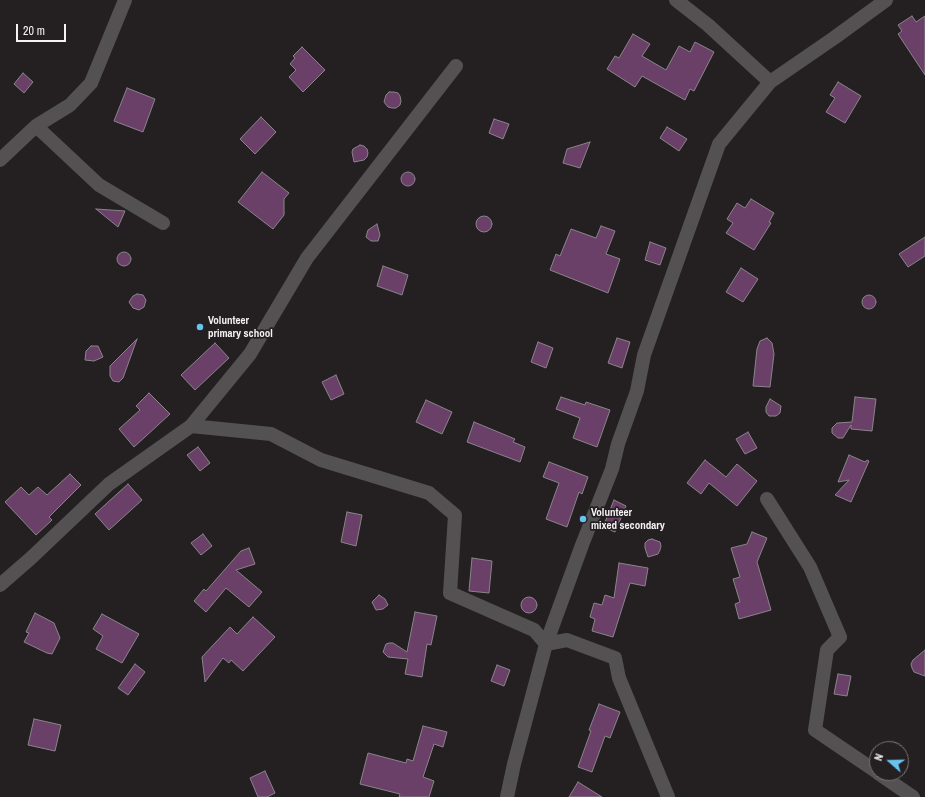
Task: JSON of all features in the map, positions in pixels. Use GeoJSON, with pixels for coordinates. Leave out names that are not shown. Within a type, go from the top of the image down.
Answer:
{"type":"FeatureCollection","features":[{"type":"Feature","properties":{"kind":"street"},"geometry":{"type":"LineString","coordinates":[[0,160],[36,126],[70,105],[91,83],[125,0]]}},
{"type":"Feature","properties":{"kind":"street"},"geometry":{"type":"LineString","coordinates":[[676,0],[708,25],[770,82]]}},
{"type":"Feature","properties":{"kind":"street"},"geometry":{"type":"LineString","coordinates":[[507,797],[514,764],[546,644],[582,545],[612,469],[618,444],[637,390],[644,356],[719,144],[770,82],[886,0]]}},
{"type":"Feature","properties":{"kind":"street"},"geometry":{"type":"LineString","coordinates":[[0,585],[31,558],[109,484],[191,426],[250,354],[307,258],[456,66]]}},
{"type":"Feature","properties":{"kind":"street"},"geometry":{"type":"LineString","coordinates":[[36,126],[98,186],[163,223]]}},
{"type":"Feature","properties":{"kind":"street"},"geometry":{"type":"LineString","coordinates":[[191,426],[271,434],[321,460],[429,493],[455,515],[450,593],[534,630],[546,644]]}},
{"type":"Feature","properties":{"kind":"street"},"geometry":{"type":"LineString","coordinates":[[767,499],[810,567],[840,637],[827,650],[815,730],[869,767]]}},
{"type":"Feature","properties":{"kind":"street"},"geometry":{"type":"LineString","coordinates":[[546,644],[567,640],[615,658],[619,678],[668,797]]}},
{"type":"Feature","properties":{"kind":"street"},"geometry":{"type":"LineString","coordinates":[[890,781],[913,797],[925,794]]}},
{"type":"Feature","properties":{"kind":"building"},"geometry":{"type":"Polygon","coordinates":[[[912,16],[916,22],[925,16],[925,75],[898,34],[902,31],[898,25],[912,16]]]}},
{"type":"Feature","properties":{"kind":"building"},"geometry":{"type":"Polygon","coordinates":[[[633,34],[650,44],[642,56],[666,70],[679,46],[690,52],[695,42],[714,52],[694,91],[690,89],[685,100],[642,76],[635,87],[607,69],[615,56],[619,58],[633,34]]]}},
{"type":"Feature","properties":{"kind":"building"},"geometry":{"type":"Polygon","coordinates":[[[302,47],[325,70],[303,92],[289,77],[296,70],[290,64],[295,58],[293,56],[302,47]]]}},
{"type":"Feature","properties":{"kind":"building"},"geometry":{"type":"Polygon","coordinates":[[[23,73],[33,82],[24,93],[14,84],[23,73]]]}},
{"type":"Feature","properties":{"kind":"building"},"geometry":{"type":"Polygon","coordinates":[[[838,82],[861,96],[845,123],[826,112],[835,98],[830,95],[838,82]]]}},
{"type":"Feature","properties":{"kind":"building"},"geometry":{"type":"Polygon","coordinates":[[[127,88],[155,99],[143,132],[114,121],[127,88]]]}},
{"type":"Feature","properties":{"kind":"building"},"geometry":{"type":"Polygon","coordinates":[[[389,92],[398,93],[400,96],[400,105],[396,108],[388,107],[384,102],[386,95],[389,92]]]}},
{"type":"Feature","properties":{"kind":"building"},"geometry":{"type":"Polygon","coordinates":[[[261,117],[276,132],[255,154],[240,139],[261,117]]]}},
{"type":"Feature","properties":{"kind":"building"},"geometry":{"type":"Polygon","coordinates":[[[494,119],[509,124],[503,139],[489,133],[494,119]]]}},
{"type":"Feature","properties":{"kind":"building"},"geometry":{"type":"Polygon","coordinates":[[[667,127],[687,139],[679,151],[660,138],[667,127]]]}},
{"type":"Feature","properties":{"kind":"building"},"geometry":{"type":"Polygon","coordinates":[[[590,142],[580,168],[563,163],[567,149],[590,142]]]}},
{"type":"Feature","properties":{"kind":"building"},"geometry":{"type":"Polygon","coordinates":[[[360,145],[367,149],[367,157],[364,160],[354,162],[352,152],[353,149],[360,145]]]}},
{"type":"Feature","properties":{"kind":"building"},"geometry":{"type":"Polygon","coordinates":[[[262,172],[289,193],[284,199],[284,215],[273,229],[238,202],[262,172]]]}},
{"type":"Feature","properties":{"kind":"building"},"geometry":{"type":"Polygon","coordinates":[[[405,172],[411,172],[415,176],[415,182],[411,186],[405,186],[401,182],[401,176],[405,172]]]}},
{"type":"Feature","properties":{"kind":"building"},"geometry":{"type":"Polygon","coordinates":[[[751,199],[774,213],[769,222],[771,223],[754,250],[726,233],[733,223],[727,219],[737,203],[745,208],[751,199]]]}},
{"type":"Feature","properties":{"kind":"building"},"geometry":{"type":"Polygon","coordinates":[[[96,209],[125,211],[118,227],[96,209]]]}},
{"type":"Feature","properties":{"kind":"building"},"geometry":{"type":"Polygon","coordinates":[[[484,216],[490,218],[492,224],[490,230],[484,232],[478,230],[476,224],[478,218],[484,216]]]}},
{"type":"Feature","properties":{"kind":"building"},"geometry":{"type":"Polygon","coordinates":[[[377,224],[380,235],[378,241],[371,241],[366,237],[368,230],[377,224]]]}},
{"type":"Feature","properties":{"kind":"building"},"geometry":{"type":"Polygon","coordinates":[[[601,226],[615,231],[606,254],[620,259],[608,293],[550,270],[556,254],[560,256],[571,229],[596,238],[601,226]]]}},
{"type":"Feature","properties":{"kind":"building"},"geometry":{"type":"Polygon","coordinates":[[[925,237],[925,256],[908,267],[899,254],[925,237]]]}},
{"type":"Feature","properties":{"kind":"building"},"geometry":{"type":"Polygon","coordinates":[[[650,242],[666,248],[660,265],[645,260],[650,242]]]}},
{"type":"Feature","properties":{"kind":"building"},"geometry":{"type":"Polygon","coordinates":[[[121,252],[127,252],[131,256],[131,262],[127,266],[121,266],[117,262],[117,256],[121,252]]]}},
{"type":"Feature","properties":{"kind":"building"},"geometry":{"type":"Polygon","coordinates":[[[383,266],[408,275],[402,295],[377,286],[383,266]]]}},
{"type":"Feature","properties":{"kind":"building"},"geometry":{"type":"Polygon","coordinates":[[[741,268],[758,279],[743,302],[726,292],[741,268]]]}},
{"type":"Feature","properties":{"kind":"building"},"geometry":{"type":"Polygon","coordinates":[[[137,294],[143,295],[146,300],[144,307],[139,310],[133,308],[129,302],[133,296],[137,294]]]}},
{"type":"Feature","properties":{"kind":"building"},"geometry":{"type":"Polygon","coordinates":[[[866,295],[872,295],[876,299],[876,305],[872,309],[866,309],[862,305],[862,299],[866,295]]]}},
{"type":"Feature","properties":{"kind":"building"},"geometry":{"type":"Polygon","coordinates":[[[617,338],[630,342],[622,368],[608,363],[617,338]]]}},
{"type":"Feature","properties":{"kind":"building"},"geometry":{"type":"Polygon","coordinates":[[[767,338],[772,343],[774,354],[770,387],[753,386],[757,349],[760,341],[767,338]]]}},
{"type":"Feature","properties":{"kind":"building"},"geometry":{"type":"Polygon","coordinates":[[[137,339],[123,378],[119,382],[113,381],[110,376],[110,366],[137,339]]]}},
{"type":"Feature","properties":{"kind":"building"},"geometry":{"type":"Polygon","coordinates":[[[538,342],[553,348],[546,368],[531,362],[538,342]]]}},
{"type":"Feature","properties":{"kind":"building"},"geometry":{"type":"Polygon","coordinates":[[[215,343],[229,358],[195,390],[181,375],[215,343]]]}},
{"type":"Feature","properties":{"kind":"building"},"geometry":{"type":"Polygon","coordinates":[[[91,346],[98,346],[103,357],[94,361],[85,360],[86,351],[91,346]]]}},
{"type":"Feature","properties":{"kind":"building"},"geometry":{"type":"Polygon","coordinates":[[[336,375],[344,394],[331,400],[322,382],[336,375]]]}},
{"type":"Feature","properties":{"kind":"building"},"geometry":{"type":"Polygon","coordinates":[[[149,393],[170,414],[134,447],[119,429],[140,410],[136,406],[149,393]]]}},
{"type":"Feature","properties":{"kind":"building"},"geometry":{"type":"Polygon","coordinates":[[[561,397],[585,405],[586,402],[610,410],[597,447],[573,438],[580,418],[556,409],[561,397]]]}},
{"type":"Feature","properties":{"kind":"building"},"geometry":{"type":"Polygon","coordinates":[[[855,397],[876,399],[872,431],[851,429],[851,425],[843,438],[838,438],[832,433],[832,428],[837,423],[852,422],[855,397]]]}},
{"type":"Feature","properties":{"kind":"building"},"geometry":{"type":"Polygon","coordinates":[[[770,399],[781,406],[780,413],[776,416],[769,416],[766,412],[766,407],[770,399]]]}},
{"type":"Feature","properties":{"kind":"building"},"geometry":{"type":"Polygon","coordinates":[[[426,400],[452,412],[442,434],[416,422],[426,400]]]}},
{"type":"Feature","properties":{"kind":"building"},"geometry":{"type":"Polygon","coordinates":[[[474,422],[515,439],[513,442],[525,447],[520,462],[467,442],[474,422]]]}},
{"type":"Feature","properties":{"kind":"building"},"geometry":{"type":"Polygon","coordinates":[[[748,432],[757,448],[745,454],[736,439],[748,432]]]}},
{"type":"Feature","properties":{"kind":"building"},"geometry":{"type":"Polygon","coordinates":[[[198,447],[210,463],[200,471],[187,455],[198,447]]]}},
{"type":"Feature","properties":{"kind":"building"},"geometry":{"type":"Polygon","coordinates":[[[849,455],[865,462],[867,460],[869,461],[851,502],[835,495],[849,480],[838,482],[849,455]]]}},
{"type":"Feature","properties":{"kind":"building"},"geometry":{"type":"Polygon","coordinates":[[[705,460],[726,477],[737,464],[757,481],[737,506],[709,483],[701,494],[687,483],[705,460]]]}},
{"type":"Feature","properties":{"kind":"building"},"geometry":{"type":"Polygon","coordinates":[[[549,462],[588,477],[582,494],[579,492],[567,527],[546,519],[559,483],[543,477],[549,462]]]}},
{"type":"Feature","properties":{"kind":"building"},"geometry":{"type":"Polygon","coordinates":[[[70,474],[81,485],[49,517],[52,520],[36,535],[5,502],[21,487],[29,495],[38,487],[47,495],[70,474]]]}},
{"type":"Feature","properties":{"kind":"building"},"geometry":{"type":"Polygon","coordinates":[[[128,484],[142,500],[109,530],[95,514],[128,484]]]}},
{"type":"Feature","properties":{"kind":"building"},"geometry":{"type":"Polygon","coordinates":[[[614,500],[626,506],[615,532],[603,527],[614,500]]]}},
{"type":"Feature","properties":{"kind":"building"},"geometry":{"type":"Polygon","coordinates":[[[347,512],[362,515],[356,546],[341,542],[347,512]]]}},
{"type":"Feature","properties":{"kind":"building"},"geometry":{"type":"Polygon","coordinates":[[[752,532],[767,538],[757,562],[771,610],[739,619],[735,604],[740,602],[733,579],[740,577],[731,548],[747,544],[752,532]]]}},
{"type":"Feature","properties":{"kind":"building"},"geometry":{"type":"Polygon","coordinates":[[[203,534],[212,546],[201,555],[191,543],[203,534]]]}},
{"type":"Feature","properties":{"kind":"building"},"geometry":{"type":"Polygon","coordinates":[[[652,539],[660,542],[661,546],[658,554],[648,557],[645,543],[652,539]]]}},
{"type":"Feature","properties":{"kind":"building"},"geometry":{"type":"Polygon","coordinates":[[[249,548],[255,564],[236,570],[262,592],[249,607],[226,588],[206,612],[194,601],[204,589],[206,591],[241,551],[249,548]]]}},
{"type":"Feature","properties":{"kind":"building"},"geometry":{"type":"Polygon","coordinates":[[[472,558],[492,561],[489,593],[469,591],[472,558]]]}},
{"type":"Feature","properties":{"kind":"building"},"geometry":{"type":"Polygon","coordinates":[[[619,563],[648,568],[645,586],[630,583],[613,637],[592,631],[595,619],[590,617],[594,603],[602,605],[605,595],[614,598],[619,563]]]}},
{"type":"Feature","properties":{"kind":"building"},"geometry":{"type":"Polygon","coordinates":[[[379,595],[385,599],[388,605],[383,609],[376,610],[372,602],[379,595]]]}},
{"type":"Feature","properties":{"kind":"building"},"geometry":{"type":"Polygon","coordinates":[[[529,597],[536,602],[537,605],[532,612],[529,613],[522,608],[521,605],[526,598],[529,597]]]}},
{"type":"Feature","properties":{"kind":"building"},"geometry":{"type":"Polygon","coordinates":[[[415,612],[437,616],[431,645],[427,644],[422,677],[405,674],[408,659],[388,657],[383,652],[386,644],[393,643],[407,652],[415,612]]]}},
{"type":"Feature","properties":{"kind":"building"},"geometry":{"type":"Polygon","coordinates":[[[35,613],[54,623],[60,638],[52,654],[24,642],[29,633],[26,632],[35,613]]]}},
{"type":"Feature","properties":{"kind":"building"},"geometry":{"type":"Polygon","coordinates":[[[102,614],[139,634],[122,663],[96,649],[103,636],[93,629],[102,614]]]}},
{"type":"Feature","properties":{"kind":"building"},"geometry":{"type":"Polygon","coordinates":[[[253,617],[275,637],[243,671],[231,660],[229,663],[223,658],[205,682],[202,657],[230,627],[237,634],[253,617]]]}},
{"type":"Feature","properties":{"kind":"building"},"geometry":{"type":"Polygon","coordinates":[[[925,650],[925,676],[914,672],[911,664],[913,660],[925,650]]]}},
{"type":"Feature","properties":{"kind":"building"},"geometry":{"type":"Polygon","coordinates":[[[135,664],[145,672],[128,695],[118,688],[135,664]]]}},
{"type":"Feature","properties":{"kind":"building"},"geometry":{"type":"Polygon","coordinates":[[[497,665],[510,670],[504,686],[491,681],[497,665]]]}},
{"type":"Feature","properties":{"kind":"building"},"geometry":{"type":"Polygon","coordinates":[[[838,674],[851,676],[847,696],[834,694],[838,674]]]}},
{"type":"Feature","properties":{"kind":"building"},"geometry":{"type":"Polygon","coordinates":[[[599,704],[620,712],[610,738],[605,736],[592,772],[578,767],[591,731],[589,730],[599,704]]]}},
{"type":"Feature","properties":{"kind":"building"},"geometry":{"type":"Polygon","coordinates":[[[34,719],[61,725],[55,751],[28,745],[34,719]]]}},
{"type":"Feature","properties":{"kind":"building"},"geometry":{"type":"Polygon","coordinates":[[[423,726],[447,732],[443,747],[434,744],[423,777],[434,781],[429,797],[399,797],[400,794],[360,784],[368,753],[406,763],[407,759],[413,761],[423,726]]]}},
{"type":"Feature","properties":{"kind":"building"},"geometry":{"type":"Polygon","coordinates":[[[265,771],[275,793],[267,797],[258,797],[250,778],[265,771]]]}},
{"type":"Feature","properties":{"kind":"building"},"geometry":{"type":"Polygon","coordinates":[[[578,782],[602,797],[569,797],[578,782]]]}},
{"type":"Feature","properties":{"kind":"place","name":"Volunteer primary school"},"geometry":{"type":"Point","coordinates":[200,327]}},
{"type":"Feature","properties":{"kind":"place","name":"Volunteer mixed secondary"},"geometry":{"type":"Point","coordinates":[583,519]}}]}
